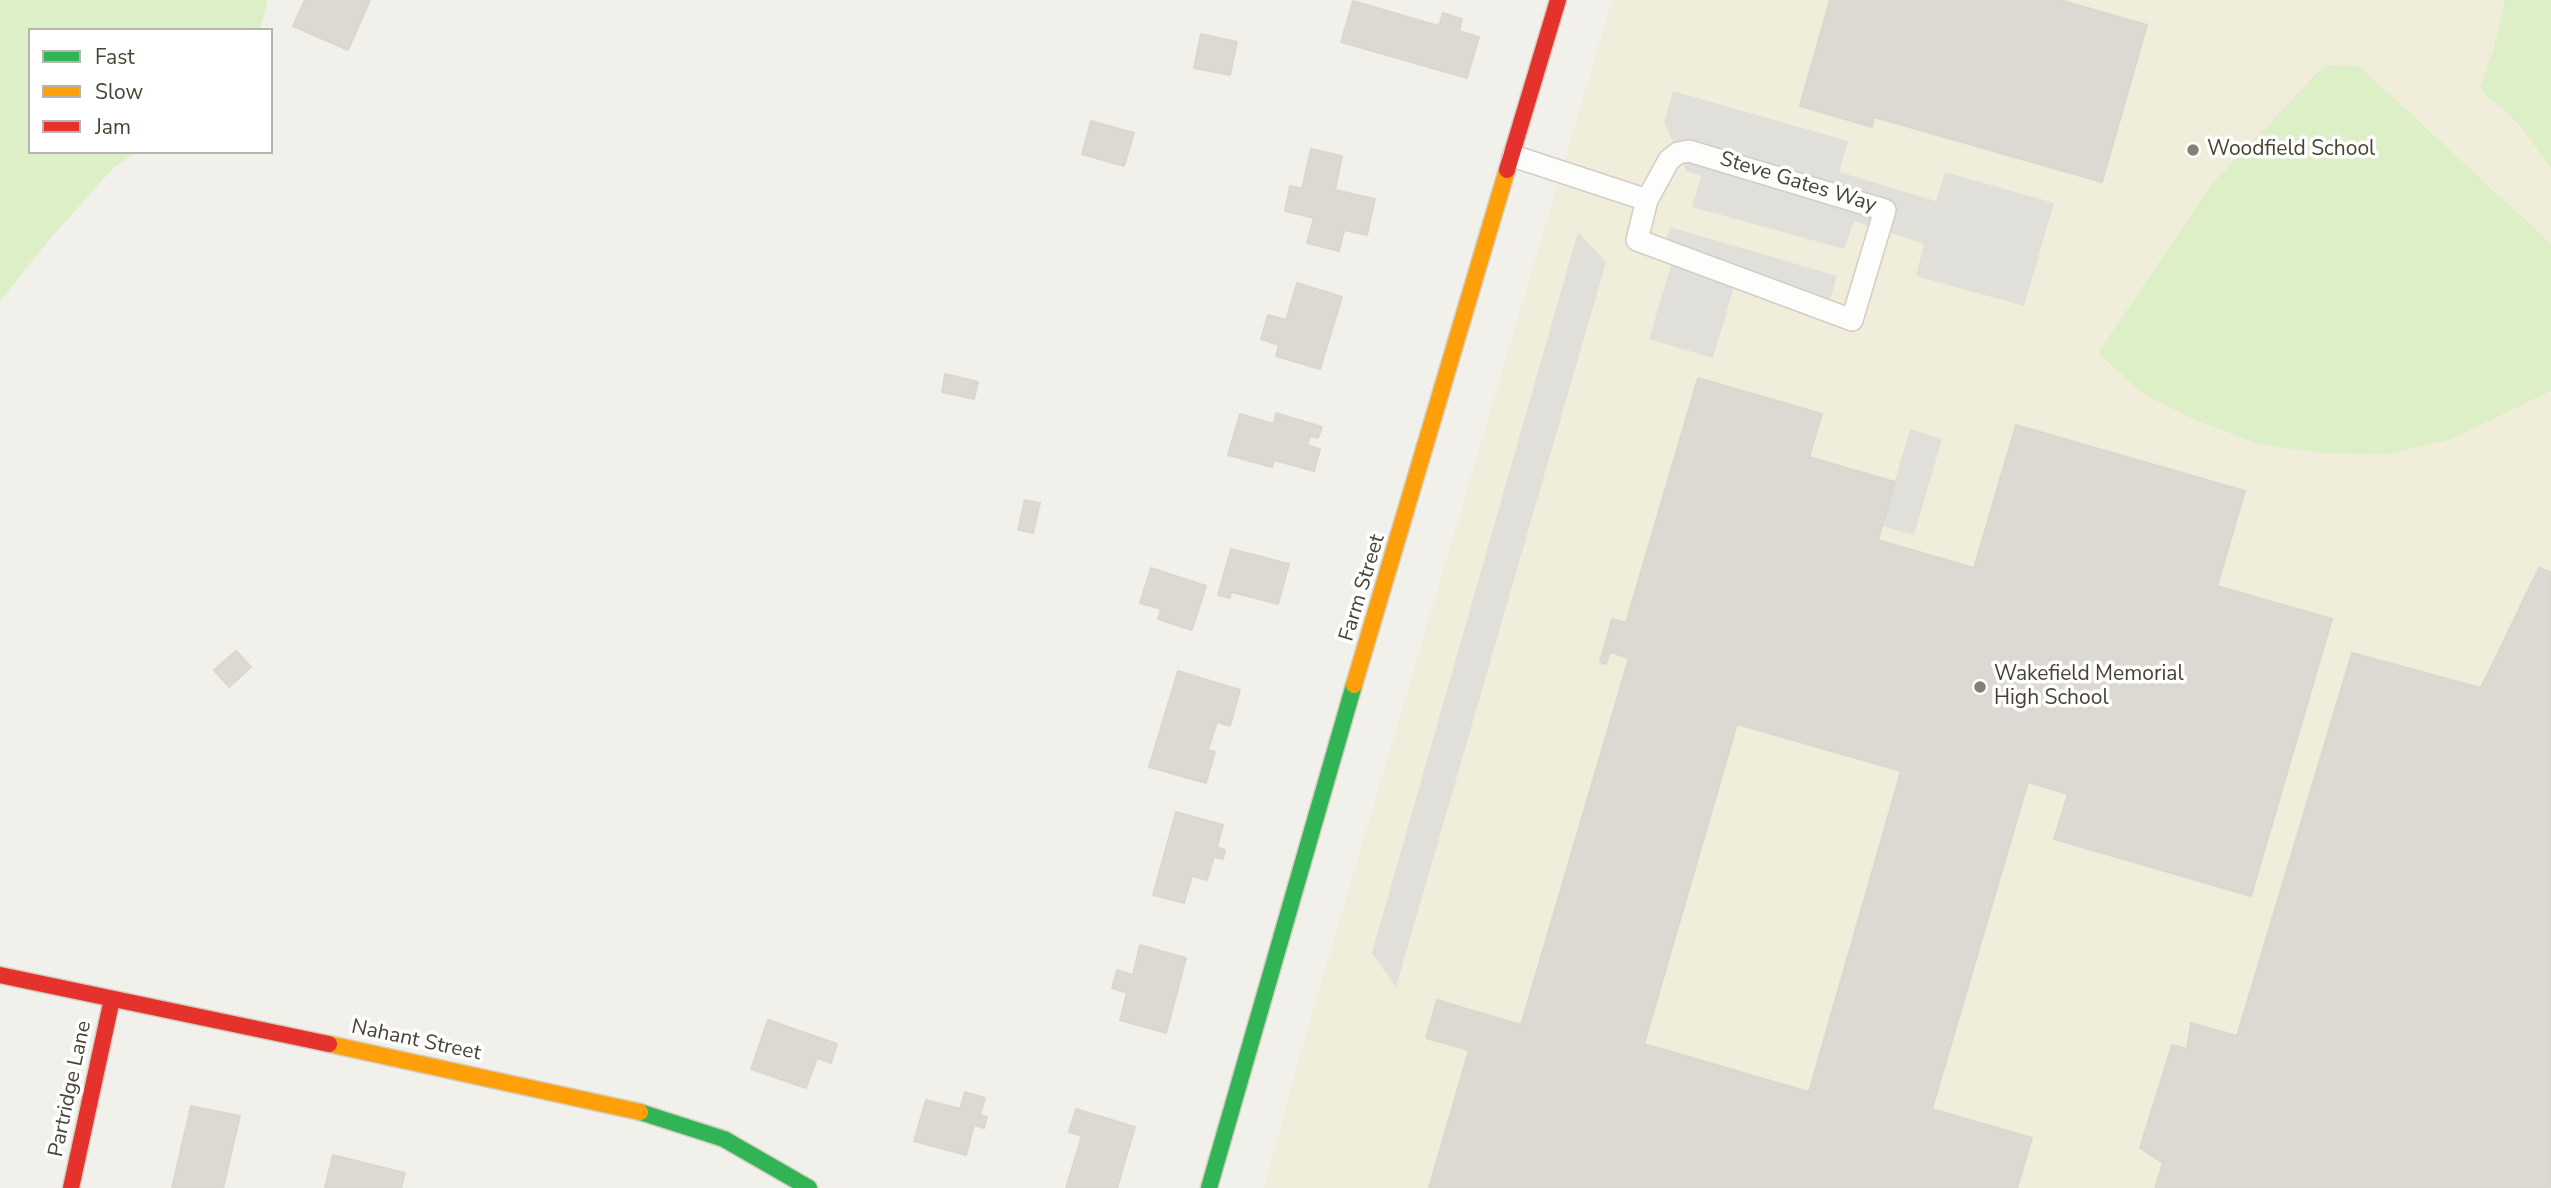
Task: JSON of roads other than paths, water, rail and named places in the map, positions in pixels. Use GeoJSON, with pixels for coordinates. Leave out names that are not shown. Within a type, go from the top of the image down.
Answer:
{"type":"FeatureCollection","features":[{"type":"Feature","properties":{"kind":"main road","name":"Farm Street"},"geometry":{"type":"LineString","coordinates":[[1209,1188],[1312,826],[1558,0]]}},
{"type":"Feature","properties":{"kind":"main road","name":"Nahant Street"},"geometry":{"type":"LineString","coordinates":[[0,975],[440,1067],[639,1112],[723,1139],[809,1188]]}},
{"type":"Feature","properties":{"kind":"main road","name":"Partridge Lane"},"geometry":{"type":"LineString","coordinates":[[71,1188],[112,999]]}},
{"type":"Feature","properties":{"kind":"lane","name":"Steve Gates Way"},"geometry":{"type":"LineString","coordinates":[[1689,150],[1885,210],[1852,320],[1637,240],[1647,200],[1669,159],[1689,150]]}},
{"type":"Feature","properties":{"kind":"lane"},"geometry":{"type":"LineString","coordinates":[[1513,156],[1647,200]]}},
{"type":"Feature","properties":{"kind":"place","name":"Woodfield School"},"geometry":{"type":"Point","coordinates":[2193,150]}},
{"type":"Feature","properties":{"kind":"place","name":"Wakefield Memorial High School"},"geometry":{"type":"Point","coordinates":[1980,687]}}]}
